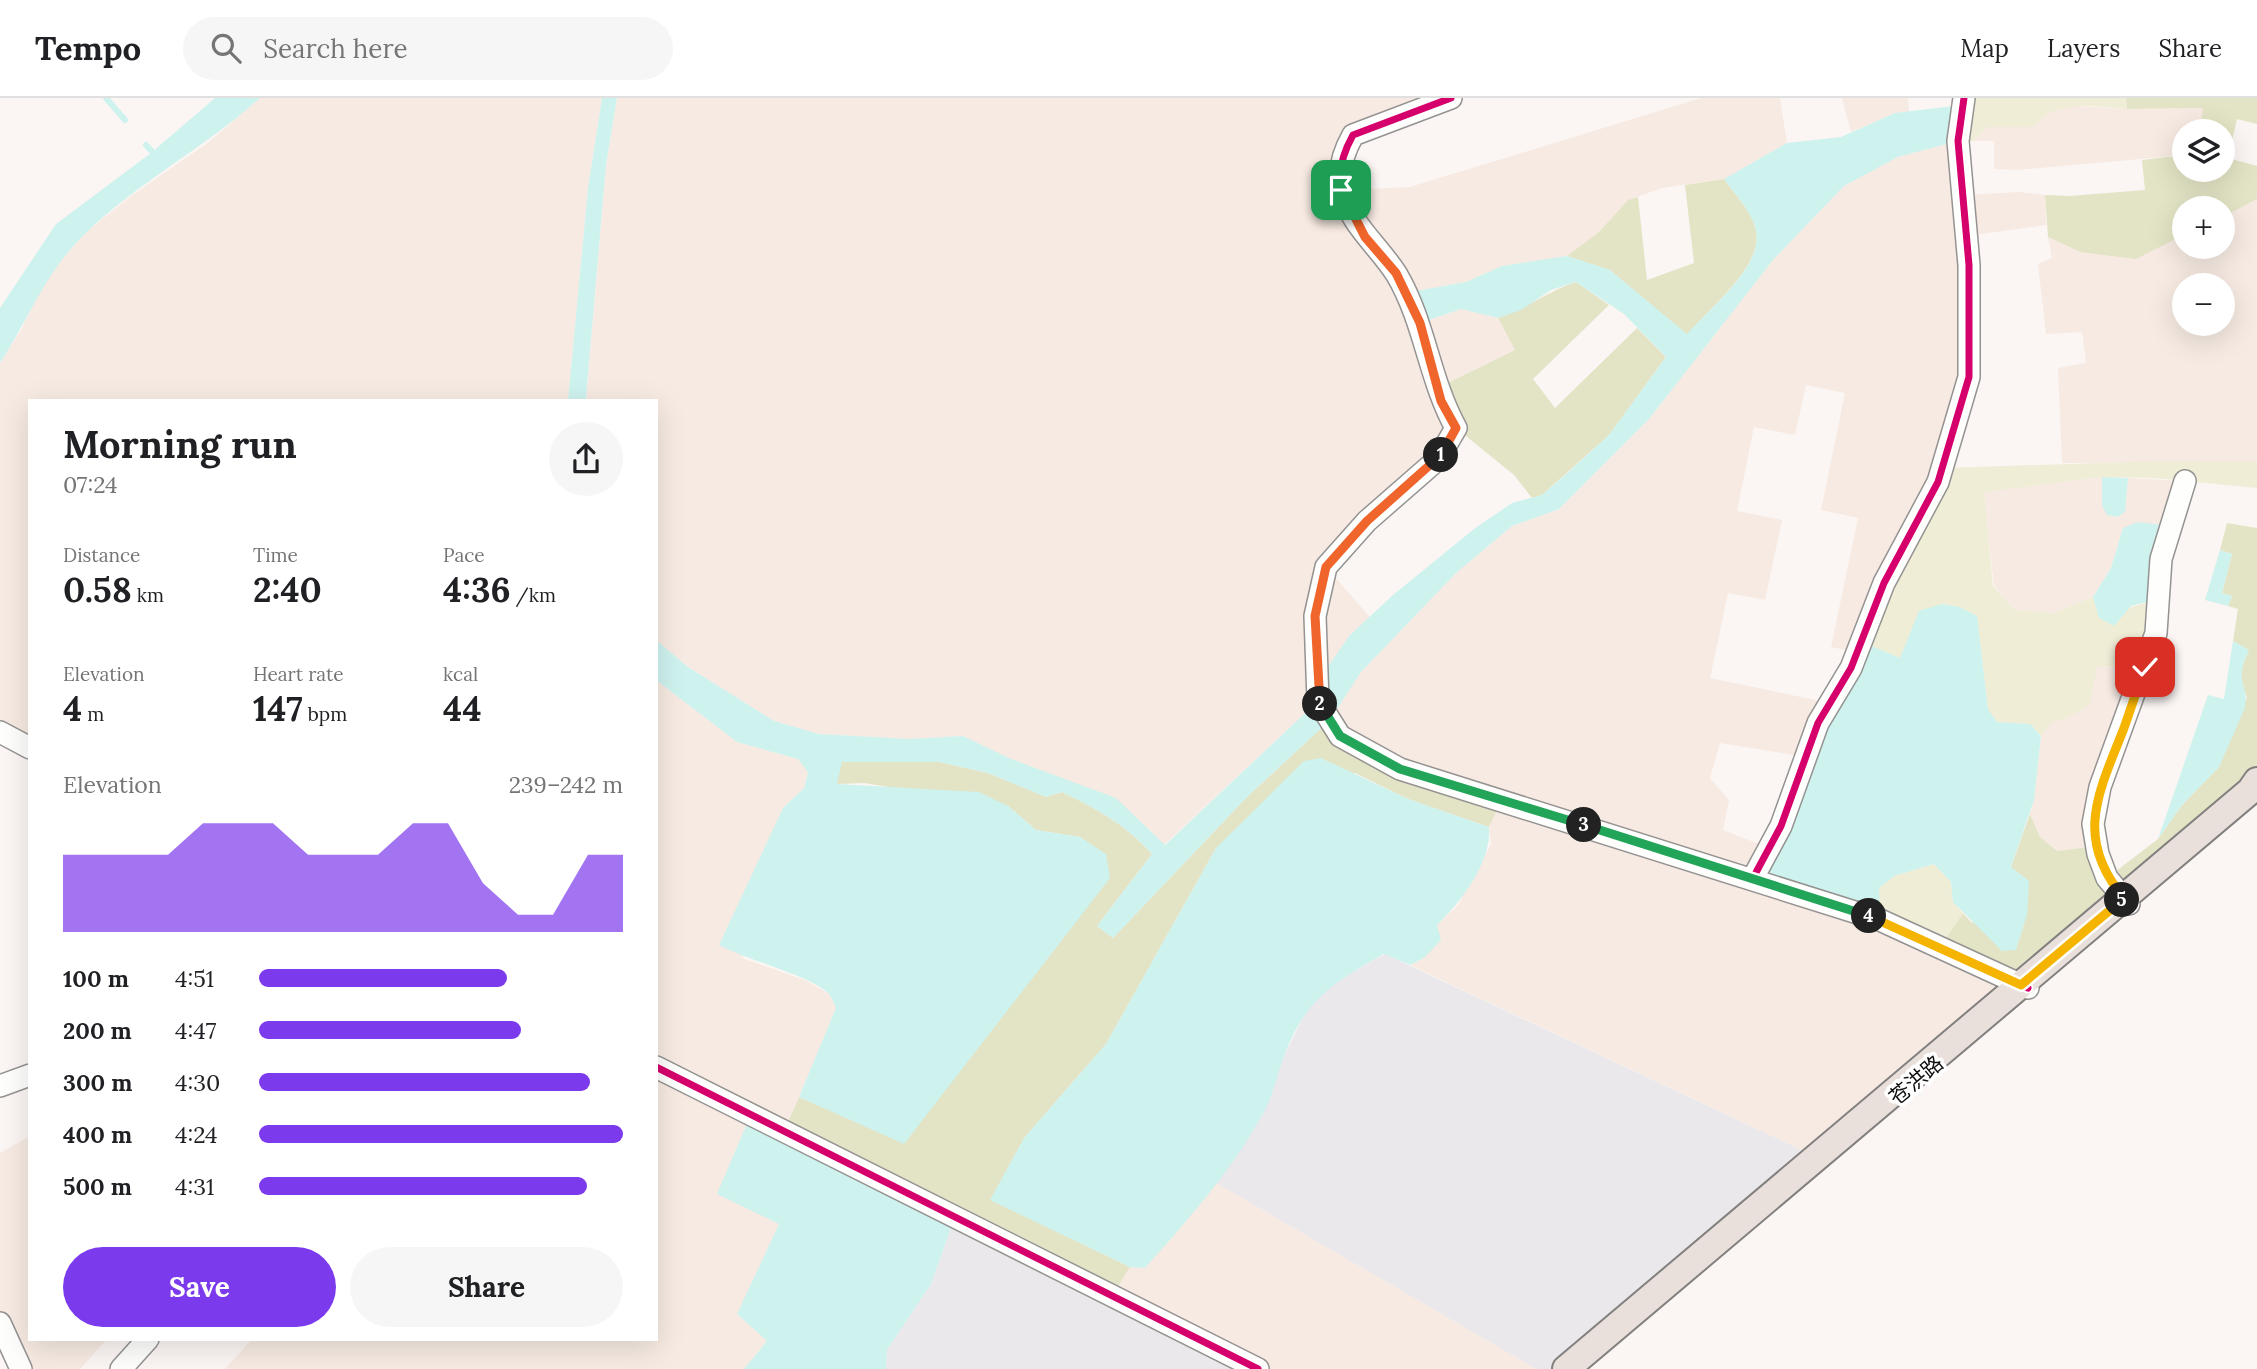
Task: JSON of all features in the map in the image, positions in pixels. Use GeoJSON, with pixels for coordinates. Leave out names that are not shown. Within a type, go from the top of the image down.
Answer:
{"type":"FeatureCollection","features":[{"type":"Feature","properties":{"kind":"main road"},"geometry":{"type":"LineString","coordinates":[[2127,901],[2250,791],[2257,781]]}},
{"type":"Feature","properties":{"kind":"main road","name":"苍洪路"},"geometry":{"type":"LineString","coordinates":[[1575,1369],[2024,986],[2257,792]]}},
{"type":"Feature","properties":{"kind":"main road"},"geometry":{"type":"LineString","coordinates":[[1566,1369],[2024,986]]}},
{"type":"Feature","properties":{"kind":"street"},"geometry":{"type":"LineString","coordinates":[[1451,98],[1353,135],[1342,156],[1341,190],[1365,237],[1396,273],[1420,323],[1441,401],[1456,428],[1438,459],[1367,521],[1326,567],[1315,616],[1318,701],[1340,736],[1400,769],[1880,920],[2024,986]]}},
{"type":"Feature","properties":{"kind":"street"},"geometry":{"type":"LineString","coordinates":[[1753,878],[1781,826],[1818,723],[1851,668],[1884,583],[1938,482],[1969,377],[1969,265],[1958,141],[1964,98]]}},
{"type":"Feature","properties":{"kind":"street"},"geometry":{"type":"LineString","coordinates":[[2127,901],[2107,878],[2098,854],[2093,824],[2100,787],[2156,633],[2161,559],[2185,481]]}},
{"type":"Feature","properties":{"kind":"street"},"geometry":{"type":"LineString","coordinates":[[0,732],[28,747]]}},
{"type":"Feature","properties":{"kind":"street"},"geometry":{"type":"LineString","coordinates":[[658,1068],[1258,1369]]}},
{"type":"Feature","properties":{"kind":"street"},"geometry":{"type":"LineString","coordinates":[[0,1086],[28,1076]]}},
{"type":"Feature","properties":{"kind":"street"},"geometry":{"type":"LineString","coordinates":[[0,1323],[22,1369]]}},
{"type":"Feature","properties":{"kind":"street"},"geometry":{"type":"LineString","coordinates":[[121,1369],[146,1341]]}},
{"type":"Feature","properties":{"kind":"shaded area"},"geometry":{"type":"Polygon","coordinates":[[[260,98],[602,98],[588,188],[568,399],[28,399],[28,747],[0,732],[0,363],[21,330],[46,278],[85,233],[131,196],[209,142],[260,98]]]}},
{"type":"Feature","properties":{"kind":"shaded area"},"geometry":{"type":"Polygon","coordinates":[[[617,98],[1451,98],[1353,135],[1342,190],[1410,187],[1701,98],[1780,98],[1787,143],[1724,179],[1662,188],[1628,200],[1599,232],[1567,256],[1502,266],[1466,282],[1406,293],[1421,323],[1461,309],[1498,318],[1515,350],[1438,387],[1456,428],[1326,567],[1370,617],[1349,636],[1318,701],[1164,845],[1149,829],[963,736],[910,739],[819,734],[774,721],[688,667],[658,642],[658,399],[586,399],[606,165],[617,98]]]}},
{"type":"Feature","properties":{"kind":"shaded area"},"geometry":{"type":"Polygon","coordinates":[[[1842,98],[1908,98],[1909,112],[1895,113],[1851,132],[1842,98]]]}},
{"type":"Feature","properties":{"kind":"shaded area"},"geometry":{"type":"Polygon","coordinates":[[[1964,98],[2126,98],[2127,109],[2088,106],[2064,108],[2043,118],[2033,127],[1988,127],[1973,141],[1958,141],[1964,98]]]}},
{"type":"Feature","properties":{"kind":"shaded area"},"geometry":{"type":"Polygon","coordinates":[[[2060,105],[2127,109],[2203,108],[2202,119],[2172,119],[2172,156],[2017,170],[1994,169],[1994,141],[1973,141],[1988,127],[2033,127],[2043,115],[2060,105]]]}},
{"type":"Feature","properties":{"kind":"shaded area"},"geometry":{"type":"Polygon","coordinates":[[[1958,141],[1963,195],[2019,192],[2045,195],[2046,225],[1966,236],[1969,377],[1938,482],[1856,652],[1831,647],[1858,518],[1821,510],[1845,393],[1806,385],[1795,435],[1754,427],[1737,511],[1782,520],[1765,600],[1728,593],[1710,678],[1830,703],[1806,757],[1720,743],[1710,778],[1729,800],[1723,830],[1769,848],[2028,988],[1821,1159],[1410,965],[1424,958],[1437,925],[1458,905],[1491,844],[1489,827],[1502,800],[1400,769],[1330,720],[1361,672],[1456,573],[1512,526],[1559,509],[1649,419],[1773,260],[1844,186],[1898,157],[1958,141]]]}},
{"type":"Feature","properties":{"kind":"shaded area"},"geometry":{"type":"Polygon","coordinates":[[[2257,199],[2257,462],[2062,463],[2058,368],[2086,363],[2082,332],[2046,334],[2038,264],[2052,258],[2048,237],[2080,252],[2166,244],[2172,241],[2172,259],[2235,259],[2235,211],[2257,199]]]}},
{"type":"Feature","properties":{"kind":"shaded area"},"geometry":{"type":"Polygon","coordinates":[[[2162,461],[2257,462],[2257,488],[2154,478],[2102,477],[1984,492],[1993,586],[2015,610],[2054,613],[2093,597],[2099,617],[2158,599],[2145,667],[2097,666],[2090,705],[2065,719],[2052,722],[2041,736],[2030,724],[1997,722],[1988,709],[1977,617],[1960,607],[1942,604],[1900,658],[1860,641],[1942,468],[2162,461]]]}},
{"type":"Feature","properties":{"kind":"shaded area"},"geometry":{"type":"Polygon","coordinates":[[[2102,477],[2102,506],[2117,517],[2125,512],[2128,478],[2185,481],[2171,526],[2123,528],[2111,568],[2093,597],[2054,613],[2015,610],[1994,586],[1983,492],[2102,477]]]}},
{"type":"Feature","properties":{"kind":"shaded area"},"geometry":{"type":"Polygon","coordinates":[[[2097,666],[2145,667],[2124,727],[2096,846],[2057,851],[2040,837],[2030,814],[2041,736],[2052,722],[2065,719],[2097,666]]]}},
{"type":"Feature","properties":{"kind":"shaded area"},"geometry":{"type":"Polygon","coordinates":[[[658,682],[737,742],[798,759],[809,772],[804,788],[783,808],[742,958],[807,981],[828,993],[837,1008],[784,1131],[718,1193],[779,1224],[738,1314],[767,1341],[744,1369],[225,1369],[250,1341],[658,1341],[658,682]]]}},
{"type":"Feature","properties":{"kind":"shaded area"},"geometry":{"type":"Polygon","coordinates":[[[1934,864],[1951,882],[1953,902],[1963,913],[1940,947],[1880,920],[1878,888],[1894,876],[1934,864]]]}},
{"type":"Feature","properties":{"kind":"shaded area"},"geometry":{"type":"Polygon","coordinates":[[[1385,954],[1821,1159],[1575,1369],[1536,1369],[1216,1183],[1264,1111],[1282,1060],[1308,1007],[1337,981],[1385,954]]]}},
{"type":"Feature","properties":{"kind":"shaded area"},"geometry":{"type":"Polygon","coordinates":[[[28,1137],[28,1341],[105,1341],[80,1369],[21,1369],[0,1323],[0,1153],[28,1137]]]}},
{"type":"Feature","properties":{"kind":"shaded area"},"geometry":{"type":"Polygon","coordinates":[[[1216,1183],[1536,1369],[1258,1369],[1112,1296],[1130,1267],[1145,1268],[1216,1183]]]}},
{"type":"Feature","properties":{"kind":"shaded area"},"geometry":{"type":"Polygon","coordinates":[[[955,1217],[1258,1369],[886,1369],[887,1350],[931,1284],[955,1217]]]}},
{"type":"Feature","properties":{"kind":"green space"},"geometry":{"type":"Polygon","coordinates":[[[2126,98],[2257,98],[2257,124],[2237,119],[2235,128],[2235,119],[2202,119],[2203,108],[2127,109],[2126,98]]]}},
{"type":"Feature","properties":{"kind":"green space"},"geometry":{"type":"Polygon","coordinates":[[[2172,156],[2172,182],[2235,182],[2235,160],[2257,166],[2257,199],[2235,211],[2235,196],[2172,196],[2172,241],[2136,259],[2080,252],[2048,237],[2045,195],[2069,196],[2145,190],[2142,160],[2172,156]]]}},
{"type":"Feature","properties":{"kind":"green space"},"geometry":{"type":"Polygon","coordinates":[[[1724,179],[1751,217],[1756,230],[1756,244],[1752,258],[1733,286],[1687,335],[1610,270],[1567,256],[1599,232],[1628,200],[1638,197],[1647,280],[1694,263],[1685,185],[1724,179]]]}},
{"type":"Feature","properties":{"kind":"green space"},"geometry":{"type":"Polygon","coordinates":[[[1576,282],[1609,305],[1533,379],[1555,408],[1637,328],[1666,357],[1609,435],[1542,495],[1532,498],[1514,475],[1456,428],[1437,388],[1515,350],[1498,318],[1576,282]]]}},
{"type":"Feature","properties":{"kind":"green space"},"geometry":{"type":"Polygon","coordinates":[[[2227,523],[2257,528],[2257,792],[2028,988],[1940,947],[1963,913],[1972,923],[2011,867],[2030,814],[2040,837],[2057,851],[2096,846],[2107,878],[2158,839],[2182,805],[2219,767],[2247,697],[2241,674],[2249,650],[2233,641],[2238,609],[2228,606],[2232,596],[2222,593],[2232,554],[2220,550],[2227,523]]]}},
{"type":"Feature","properties":{"kind":"green space"},"geometry":{"type":"Polygon","coordinates":[[[1330,720],[1340,736],[1502,800],[1489,827],[1408,799],[1355,773],[1216,848],[1106,1044],[1024,1138],[991,1200],[1130,1267],[1112,1296],[784,1131],[799,1097],[904,1143],[1105,854],[1080,837],[1036,830],[1008,806],[864,783],[836,784],[841,762],[939,762],[988,773],[1046,797],[1062,792],[1110,818],[1132,834],[1152,854],[1097,926],[1113,938],[1247,797],[1330,720]]]}},
{"type":"Feature","properties":{"kind":"water"},"geometry":{"type":"Polygon","coordinates":[[[215,98],[260,98],[217,133],[127,197],[86,233],[59,263],[0,363],[0,308],[56,224],[151,153],[215,98]]]}},
{"type":"Feature","properties":{"kind":"water"},"geometry":{"type":"Polygon","coordinates":[[[602,98],[617,98],[606,165],[586,399],[568,399],[588,188],[602,98]]]}},
{"type":"Feature","properties":{"kind":"water"},"geometry":{"type":"Polygon","coordinates":[[[1963,105],[1958,141],[1898,157],[1844,186],[1773,260],[1649,419],[1559,509],[1512,526],[1456,573],[1361,672],[1330,720],[1247,797],[1113,938],[1097,926],[1152,854],[1132,834],[1110,818],[1062,792],[1046,797],[988,773],[939,762],[842,762],[837,784],[979,792],[1008,806],[1036,830],[1080,837],[1106,854],[1110,878],[904,1144],[799,1097],[836,1008],[831,997],[809,981],[719,945],[783,808],[804,788],[808,772],[798,759],[737,742],[658,682],[658,642],[688,667],[774,721],[819,734],[910,739],[963,736],[1011,759],[1116,798],[1165,845],[1318,701],[1327,668],[1349,636],[1393,595],[1474,529],[1512,503],[1542,495],[1564,476],[1609,435],[1666,357],[1624,314],[1576,282],[1551,290],[1521,310],[1498,318],[1461,309],[1420,323],[1405,293],[1466,282],[1502,266],[1567,256],[1610,270],[1687,334],[1744,272],[1756,244],[1756,230],[1751,217],[1724,179],[1787,143],[1841,137],[1895,113],[1963,105]]]}},
{"type":"Feature","properties":{"kind":"water"},"geometry":{"type":"Polygon","coordinates":[[[2102,477],[2128,478],[2125,512],[2117,517],[2107,515],[2102,506],[2102,477]]]}},
{"type":"Feature","properties":{"kind":"water"},"geometry":{"type":"Polygon","coordinates":[[[2138,522],[2171,526],[2158,599],[2131,606],[2114,626],[2099,618],[2093,597],[2111,568],[2123,528],[2138,522]]]}},
{"type":"Feature","properties":{"kind":"water"},"geometry":{"type":"Polygon","coordinates":[[[2220,550],[2232,554],[2222,593],[2232,596],[2228,606],[2205,600],[2220,550]]]}},
{"type":"Feature","properties":{"kind":"water"},"geometry":{"type":"Polygon","coordinates":[[[1942,604],[1960,607],[1977,616],[1988,709],[1997,722],[2030,724],[2041,736],[2034,800],[2011,867],[2029,881],[2027,915],[2016,950],[2002,951],[1953,902],[1951,882],[1934,864],[1894,876],[1879,888],[1880,920],[1753,878],[1860,641],[1900,658],[1919,611],[1942,604]]]}},
{"type":"Feature","properties":{"kind":"water"},"geometry":{"type":"Polygon","coordinates":[[[2233,641],[2249,650],[2242,669],[2245,708],[2219,767],[2182,805],[2158,839],[2208,695],[2224,699],[2233,641]]]}},
{"type":"Feature","properties":{"kind":"water"},"geometry":{"type":"Polygon","coordinates":[[[1321,758],[1408,799],[1489,827],[1486,854],[1480,867],[1465,893],[1437,925],[1441,940],[1424,958],[1410,965],[1384,954],[1321,996],[1299,1024],[1290,1041],[1270,1100],[1252,1133],[1209,1193],[1145,1268],[1130,1267],[990,1200],[1024,1138],[1106,1044],[1216,848],[1304,761],[1321,758]]]}},
{"type":"Feature","properties":{"kind":"water"},"geometry":{"type":"Polygon","coordinates":[[[751,1114],[955,1217],[931,1284],[887,1350],[886,1369],[744,1369],[767,1341],[737,1314],[779,1224],[717,1194],[751,1114]]]}},
{"type":"Feature","properties":{"kind":"waterway"},"geometry":{"type":"LineString","coordinates":[[106,98],[125,120]]}},
{"type":"Feature","properties":{"kind":"waterway"},"geometry":{"type":"LineString","coordinates":[[146,145],[156,156]]}},
{"type":"Feature","properties":{"kind":"cycle path"},"geometry":{"type":"LineString","coordinates":[[1451,98],[1353,135],[1341,168],[1341,183],[1346,203],[1358,225],[1390,264],[1406,293],[1439,390],[1456,428],[1438,459],[1367,521],[1326,567],[1315,616],[1318,701],[1340,736],[1400,769],[1880,920],[2028,988]]}},
{"type":"Feature","properties":{"kind":"cycle path"},"geometry":{"type":"LineString","coordinates":[[1753,878],[1781,826],[1818,723],[1851,668],[1884,583],[1938,482],[1969,377],[1969,265],[1958,141],[1964,98]]}},
{"type":"Feature","properties":{"kind":"cycle path"},"geometry":{"type":"LineString","coordinates":[[658,1068],[1258,1369]]}},
{"type":"Feature","properties":{"kind":"route"},"geometry":{"type":"LineString","coordinates":[[1341,190],[1365,237],[1396,273],[1420,323],[1441,401],[1456,428],[1438,459],[1367,521],[1326,567],[1315,616],[1318,701],[1340,736],[1400,769],[1880,920],[2021,985],[2124,898],[2107,878],[2098,854],[2093,824],[2100,787],[2145,667]]}}]}
